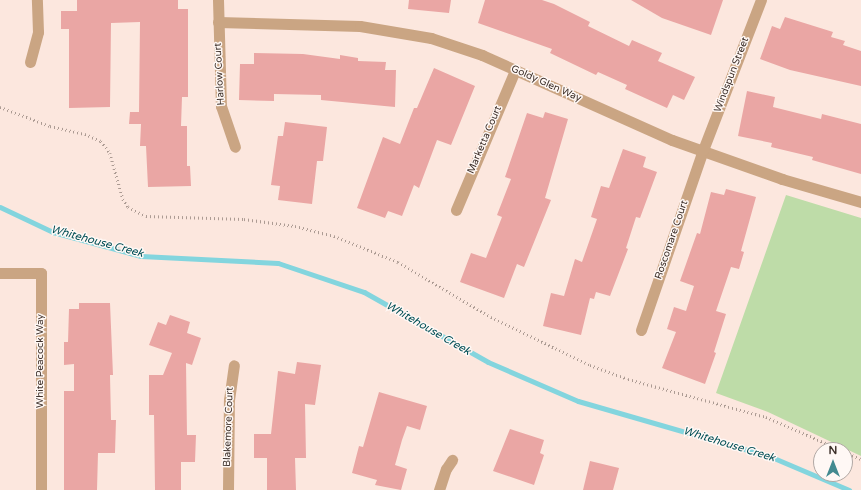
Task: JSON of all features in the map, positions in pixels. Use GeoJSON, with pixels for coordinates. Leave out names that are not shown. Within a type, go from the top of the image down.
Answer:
{"type":"FeatureCollection","features":[{"type":"Feature","properties":{"kind":"street"},"geometry":{"type":"LineString","coordinates":[[30,62],[36,47],[38,32],[38,0]]}},
{"type":"Feature","properties":{"kind":"street","name":"Harlow Court"},"geometry":{"type":"LineString","coordinates":[[218,0],[220,106],[235,146]]}},
{"type":"Feature","properties":{"kind":"street","name":"Windspun Street"},"geometry":{"type":"LineString","coordinates":[[703,150],[761,0]]}},
{"type":"Feature","properties":{"kind":"street","name":"Goldy Glen Way"},"geometry":{"type":"LineString","coordinates":[[218,22],[360,26],[431,38],[482,55],[629,123],[782,179],[861,202]]}},
{"type":"Feature","properties":{"kind":"street","name":"Marketta Court"},"geometry":{"type":"LineString","coordinates":[[456,210],[515,70]]}},
{"type":"Feature","properties":{"kind":"street","name":"Roscomare Court"},"geometry":{"type":"LineString","coordinates":[[641,330],[703,150]]}},
{"type":"Feature","properties":{"kind":"street","name":"White Peacock Way"},"geometry":{"type":"LineString","coordinates":[[0,273],[41,273],[41,490]]}},
{"type":"Feature","properties":{"kind":"street","name":"Blakemore Court"},"geometry":{"type":"LineString","coordinates":[[228,490],[229,400],[234,364]]}},
{"type":"Feature","properties":{"kind":"street"},"geometry":{"type":"LineString","coordinates":[[439,490],[446,469],[452,460]]}},
{"type":"Feature","properties":{"kind":"path"},"geometry":{"type":"LineString","coordinates":[[0,107],[50,126],[85,134],[101,141],[110,152],[123,199],[128,207],[146,216],[244,219],[295,226],[334,236],[398,262],[491,317],[590,364],[628,379],[766,417],[823,442]]}},
{"type":"Feature","properties":{"kind":"green space"},"geometry":{"type":"Polygon","coordinates":[[[786,195],[861,218],[861,456],[853,452],[853,442],[831,442],[768,412],[716,393],[786,195]]]}},
{"type":"Feature","properties":{"kind":"building"},"geometry":{"type":"Polygon","coordinates":[[[77,0],[178,0],[178,9],[188,9],[188,97],[182,97],[181,126],[187,126],[187,166],[190,166],[191,186],[148,187],[146,146],[140,146],[141,124],[129,124],[130,112],[139,112],[140,22],[111,23],[110,107],[69,108],[69,29],[61,29],[61,11],[77,11],[77,0]]]}},
{"type":"Feature","properties":{"kind":"building"},"geometry":{"type":"Polygon","coordinates":[[[409,0],[451,0],[449,13],[408,9],[409,0]]]}},
{"type":"Feature","properties":{"kind":"building"},"geometry":{"type":"Polygon","coordinates":[[[485,0],[542,0],[554,4],[590,22],[588,26],[629,46],[632,40],[662,53],[658,61],[695,77],[684,100],[673,95],[667,108],[625,89],[627,85],[598,72],[596,75],[550,53],[552,49],[478,23],[485,0]]]}},
{"type":"Feature","properties":{"kind":"building"},"geometry":{"type":"Polygon","coordinates":[[[631,0],[723,0],[711,35],[662,18],[631,0]]]}},
{"type":"Feature","properties":{"kind":"building"},"geometry":{"type":"Polygon","coordinates":[[[785,17],[833,32],[831,37],[845,41],[843,45],[861,51],[861,86],[790,70],[760,59],[772,26],[780,29],[785,17]]]}},
{"type":"Feature","properties":{"kind":"building"},"geometry":{"type":"Polygon","coordinates":[[[254,53],[303,54],[340,59],[340,55],[358,58],[358,61],[386,62],[385,70],[396,70],[395,107],[321,100],[321,95],[274,94],[274,101],[239,100],[240,64],[254,64],[254,53]]]}},
{"type":"Feature","properties":{"kind":"building"},"geometry":{"type":"Polygon","coordinates":[[[434,68],[475,86],[451,145],[437,140],[419,188],[414,185],[402,216],[388,211],[385,218],[357,208],[383,137],[400,144],[414,108],[417,108],[434,68]]]}},
{"type":"Feature","properties":{"kind":"building"},"geometry":{"type":"Polygon","coordinates":[[[747,91],[775,97],[773,107],[821,119],[822,114],[861,124],[861,174],[812,160],[813,157],[771,147],[772,143],[738,136],[747,91]]]}},
{"type":"Feature","properties":{"kind":"building"},"geometry":{"type":"Polygon","coordinates":[[[545,112],[568,119],[545,198],[551,200],[524,267],[517,264],[504,298],[460,282],[471,253],[486,258],[502,217],[497,215],[511,179],[505,177],[527,113],[543,118],[545,112]]]}},
{"type":"Feature","properties":{"kind":"building"},"geometry":{"type":"Polygon","coordinates":[[[285,122],[327,127],[323,161],[317,161],[312,204],[278,200],[280,186],[271,185],[278,136],[283,136],[285,122]]]}},
{"type":"Feature","properties":{"kind":"building"},"geometry":{"type":"Polygon","coordinates":[[[623,149],[646,157],[643,167],[657,172],[640,218],[636,217],[626,248],[628,249],[610,296],[596,292],[594,299],[590,298],[581,335],[543,326],[551,293],[564,296],[575,259],[582,262],[597,219],[591,217],[601,186],[609,188],[623,149]]]}},
{"type":"Feature","properties":{"kind":"building"},"geometry":{"type":"Polygon","coordinates":[[[726,189],[756,197],[741,251],[744,252],[739,269],[731,267],[716,311],[726,314],[714,352],[716,353],[705,384],[662,368],[676,332],[667,329],[674,307],[686,311],[694,286],[680,281],[697,233],[700,234],[711,192],[724,195],[726,189]]]}},
{"type":"Feature","properties":{"kind":"building"},"geometry":{"type":"Polygon","coordinates":[[[79,303],[110,303],[113,375],[110,375],[111,420],[116,420],[115,453],[98,453],[97,490],[64,490],[64,391],[74,391],[74,364],[64,365],[64,342],[68,342],[69,309],[79,309],[79,303]]]}},
{"type":"Feature","properties":{"kind":"building"},"geometry":{"type":"Polygon","coordinates":[[[170,315],[190,322],[187,333],[201,338],[192,365],[186,363],[187,435],[196,435],[195,462],[181,462],[181,490],[155,490],[154,415],[149,415],[149,375],[163,375],[172,353],[149,345],[158,322],[166,325],[170,315]]]}},
{"type":"Feature","properties":{"kind":"building"},"geometry":{"type":"Polygon","coordinates":[[[297,362],[321,365],[315,405],[305,404],[306,458],[295,458],[296,490],[267,490],[267,458],[254,458],[254,434],[271,434],[278,371],[295,374],[297,362]]]}},
{"type":"Feature","properties":{"kind":"building"},"geometry":{"type":"Polygon","coordinates":[[[379,392],[427,406],[420,430],[407,426],[402,440],[395,465],[407,469],[401,490],[375,485],[377,480],[352,473],[359,446],[363,447],[379,392]]]}},
{"type":"Feature","properties":{"kind":"building"},"geometry":{"type":"Polygon","coordinates":[[[510,429],[544,440],[540,453],[544,455],[534,485],[493,471],[510,429]]]}},
{"type":"Feature","properties":{"kind":"building"},"geometry":{"type":"Polygon","coordinates":[[[590,461],[619,468],[613,490],[583,490],[590,461]]]}},
{"type":"Feature","properties":{"kind":"waterway","name":"Whitehouse Creek"},"geometry":{"type":"LineString","coordinates":[[0,207],[53,232],[141,256],[278,263],[364,292],[488,362],[578,401],[769,456],[849,490]]}}]}
